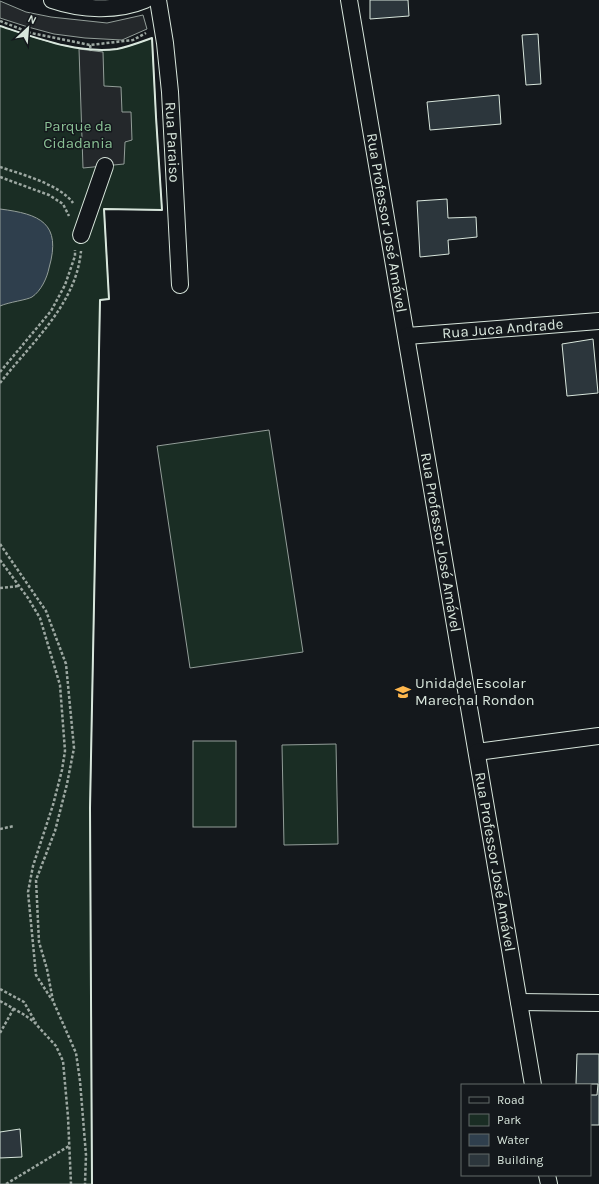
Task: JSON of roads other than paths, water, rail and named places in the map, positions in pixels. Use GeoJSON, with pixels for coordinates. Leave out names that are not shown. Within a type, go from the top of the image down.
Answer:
{"type":"FeatureCollection","features":[{"type":"Feature","properties":{"kind":"street"},"geometry":{"type":"LineString","coordinates":[[52,0],[83,7],[112,9],[133,5],[145,0]]}},
{"type":"Feature","properties":{"kind":"street","name":"Rua Paraiso"},"geometry":{"type":"LineString","coordinates":[[158,0],[170,92],[180,284]]}},
{"type":"Feature","properties":{"kind":"street","name":"Rua Professor José Amável"},"geometry":{"type":"LineString","coordinates":[[349,0],[533,1084]]}},
{"type":"Feature","properties":{"kind":"street"},"geometry":{"type":"LineString","coordinates":[[74,219],[100,166],[78,240]]}},
{"type":"Feature","properties":{"kind":"street","name":"Rua Juca Andrade"},"geometry":{"type":"LineString","coordinates":[[407,336],[599,320]]}},
{"type":"Feature","properties":{"kind":"street"},"geometry":{"type":"LineString","coordinates":[[477,752],[599,736]]}},
{"type":"Feature","properties":{"kind":"street"},"geometry":{"type":"LineString","coordinates":[[519,1002],[599,1002]]}},
{"type":"Feature","properties":{"kind":"water"},"geometry":{"type":"Polygon","coordinates":[[[0,209],[14,211],[37,218],[50,231],[52,253],[48,272],[38,291],[30,298],[0,306],[0,209]]]}},
{"type":"Feature","properties":{"kind":"place","name":"Unidade Escolar Marechal Rondon"},"geometry":{"type":"Point","coordinates":[403,692]}},
{"type":"Feature","properties":{"kind":"park label","name":"Parque da Cidadania"},"geometry":{"type":"Point","coordinates":[78,134]}}]}
